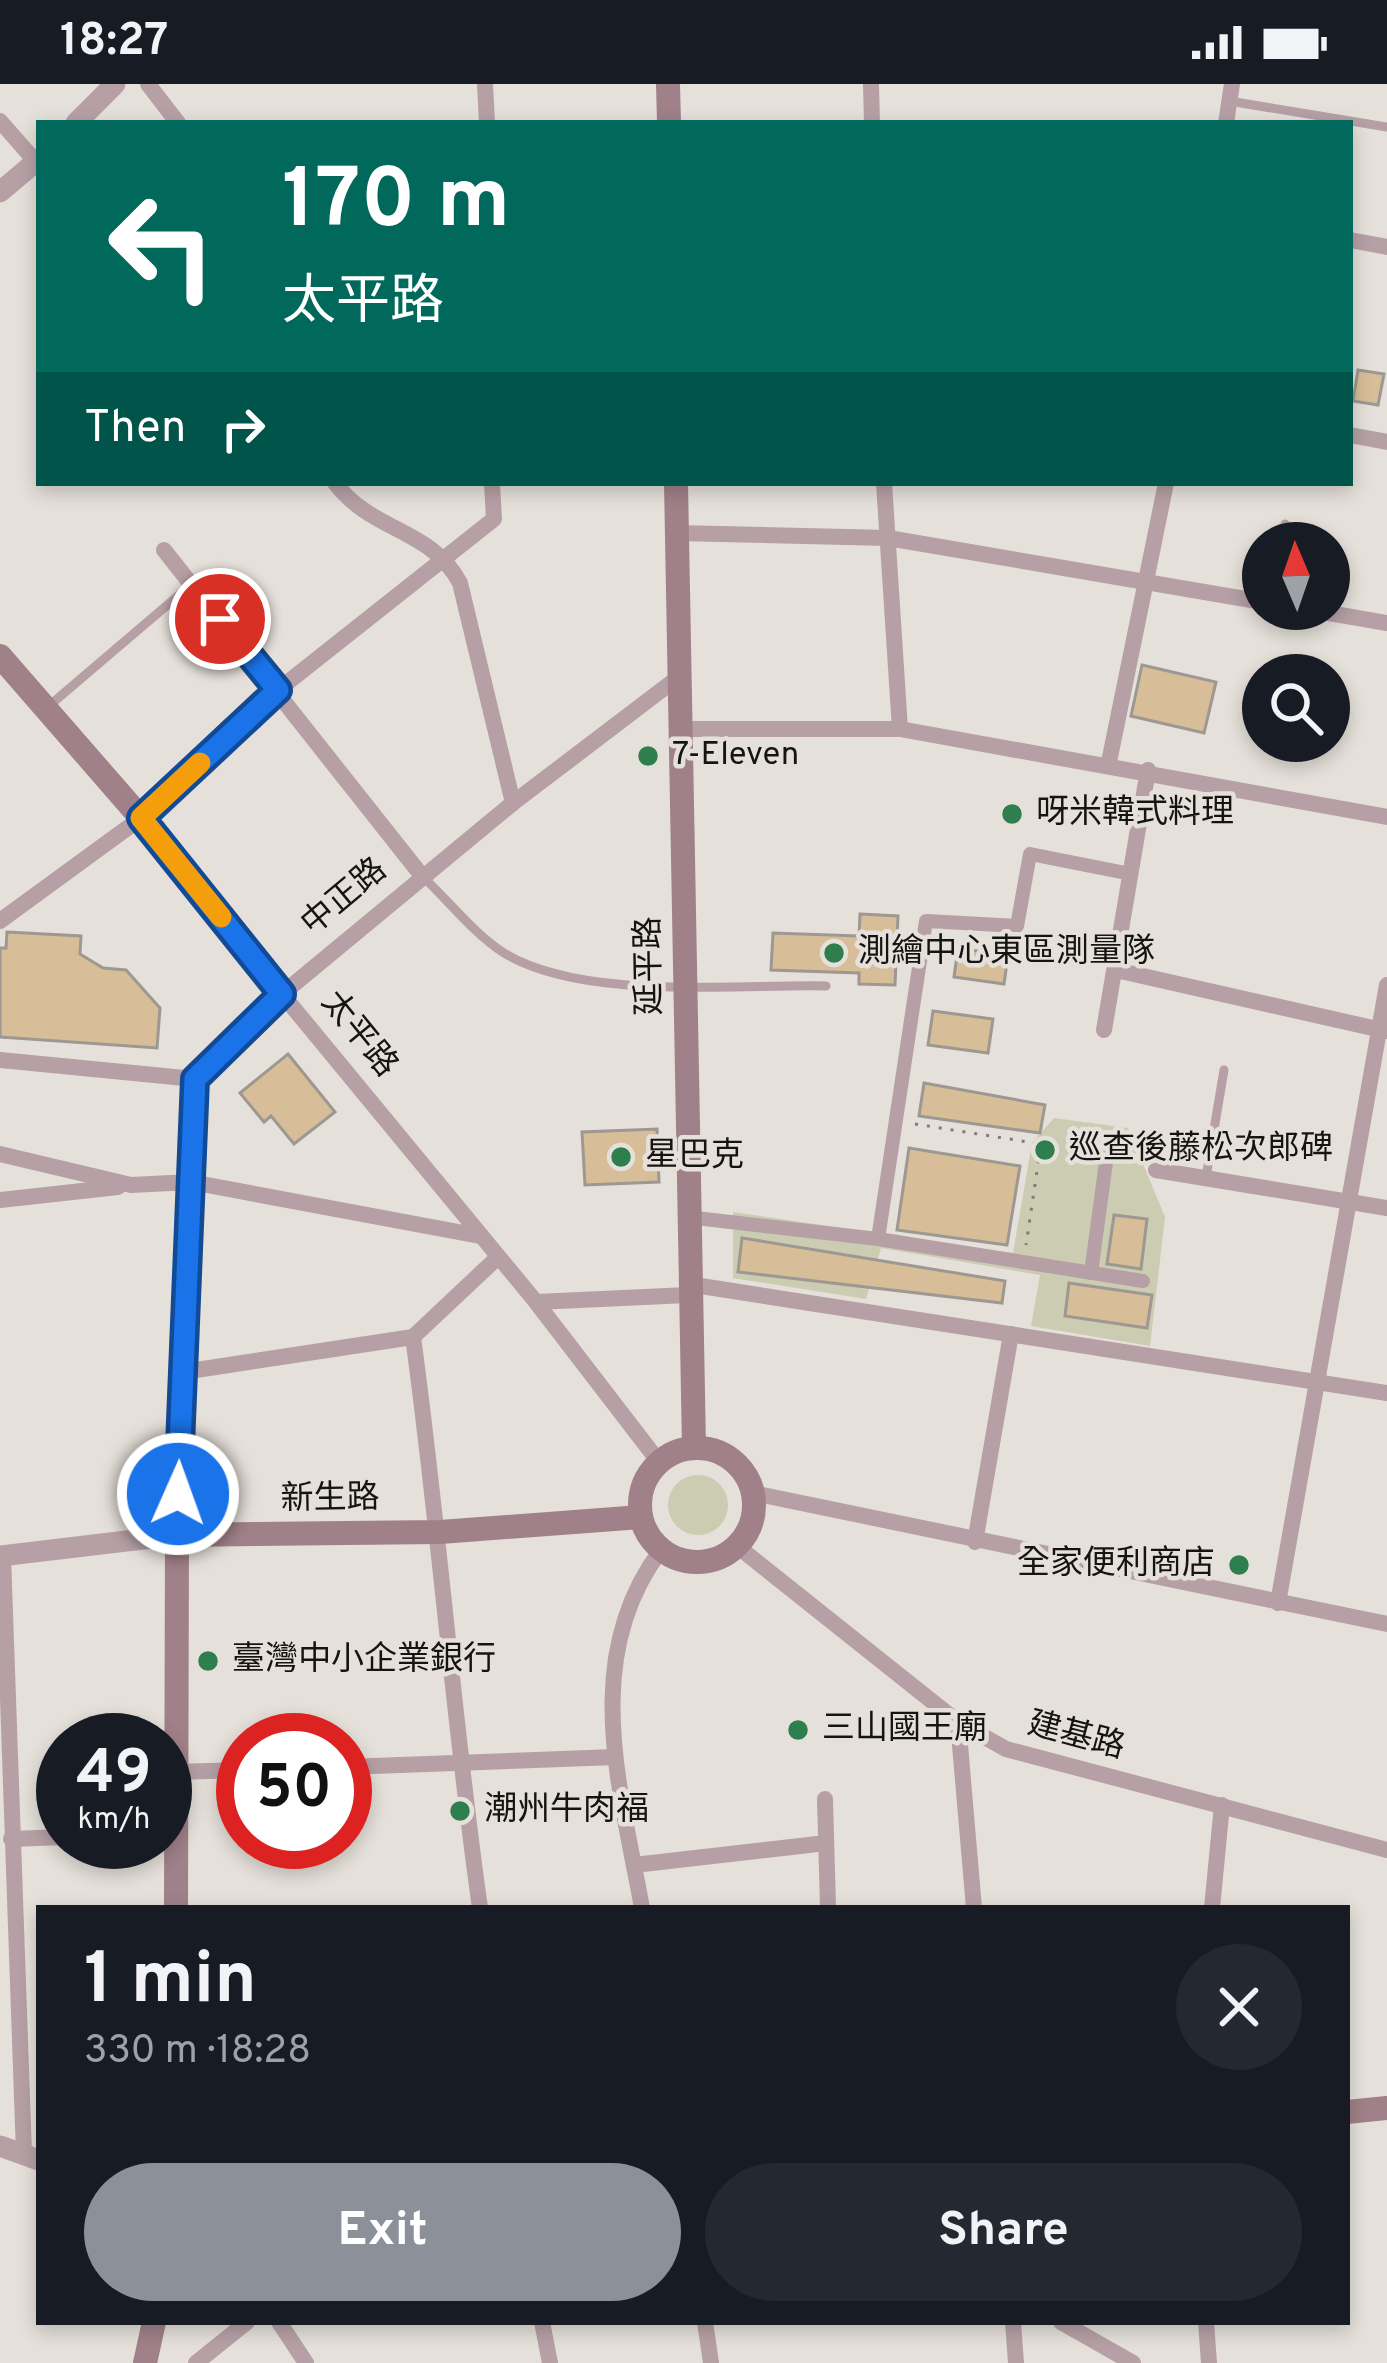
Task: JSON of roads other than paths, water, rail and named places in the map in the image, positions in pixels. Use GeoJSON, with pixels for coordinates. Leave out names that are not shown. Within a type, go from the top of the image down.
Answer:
{"type":"FeatureCollection","features":[{"type":"Feature","properties":{"kind":"main road"},"geometry":{"type":"LineString","coordinates":[[668,84],[669,120]]}},
{"type":"Feature","properties":{"kind":"main road","name":"延平路"},"geometry":{"type":"LineString","coordinates":[[676,486],[694,1447]]}},
{"type":"Feature","properties":{"kind":"main road","name":"太平路"},"geometry":{"type":"LineString","coordinates":[[0,656],[141,818],[282,994]]}},
{"type":"Feature","properties":{"kind":"main road","name":"中正路"},"geometry":{"type":"LineString","coordinates":[[195,1079],[282,994]]}},
{"type":"Feature","properties":{"kind":"main road"},"geometry":{"type":"LineString","coordinates":[[175,1713],[177,1535],[195,1079]]}},
{"type":"Feature","properties":{"kind":"main road"},"geometry":{"type":"LineString","coordinates":[[694,1447],[723,1454],[737,1464],[753,1493],[748,1531],[737,1546],[724,1556],[692,1562],[662,1550],[641,1517],[644,1484],[658,1462],[694,1447]]}},
{"type":"Feature","properties":{"kind":"main road","name":"新生路"},"geometry":{"type":"LineString","coordinates":[[177,1535],[440,1532],[641,1517]]}},
{"type":"Feature","properties":{"kind":"main road"},"geometry":{"type":"LineString","coordinates":[[173,1869],[176,1905]]}},
{"type":"Feature","properties":{"kind":"main road"},"geometry":{"type":"LineString","coordinates":[[1350,2112],[1387,2108]]}},
{"type":"Feature","properties":{"kind":"main road"},"geometry":{"type":"LineString","coordinates":[[145,2363],[153,2325]]}},
{"type":"Feature","properties":{"kind":"street"},"geometry":{"type":"LineString","coordinates":[[79,120],[115,84]]}},
{"type":"Feature","properties":{"kind":"street"},"geometry":{"type":"LineString","coordinates":[[148,84],[176,120]]}},
{"type":"Feature","properties":{"kind":"street"},"geometry":{"type":"LineString","coordinates":[[485,84],[487,120]]}},
{"type":"Feature","properties":{"kind":"street"},"geometry":{"type":"LineString","coordinates":[[871,84],[872,120]]}},
{"type":"Feature","properties":{"kind":"street"},"geometry":{"type":"LineString","coordinates":[[0,121],[36,159]]}},
{"type":"Feature","properties":{"kind":"street"},"geometry":{"type":"LineString","coordinates":[[0,192],[36,163]]}},
{"type":"Feature","properties":{"kind":"street"},"geometry":{"type":"LineString","coordinates":[[1353,241],[1387,247]]}},
{"type":"Feature","properties":{"kind":"street"},"geometry":{"type":"LineString","coordinates":[[1353,436],[1387,442]]}},
{"type":"Feature","properties":{"kind":"street"},"geometry":{"type":"LineString","coordinates":[[337,486],[352,505],[446,557],[460,583],[513,803]]}},
{"type":"Feature","properties":{"kind":"street"},"geometry":{"type":"LineString","coordinates":[[0,922],[141,818],[278,690],[494,519],[492,486]]}},
{"type":"Feature","properties":{"kind":"street"},"geometry":{"type":"LineString","coordinates":[[884,486],[900,729]]}},
{"type":"Feature","properties":{"kind":"street"},"geometry":{"type":"LineString","coordinates":[[1109,763],[1165,486]]}},
{"type":"Feature","properties":{"kind":"street"},"geometry":{"type":"LineString","coordinates":[[677,533],[888,538],[1242,598]]}},
{"type":"Feature","properties":{"kind":"street"},"geometry":{"type":"LineString","coordinates":[[164,550],[422,876]]}},
{"type":"Feature","properties":{"kind":"street"},"geometry":{"type":"LineString","coordinates":[[1350,617],[1387,623]]}},
{"type":"Feature","properties":{"kind":"street","name":"中正路"},"geometry":{"type":"LineString","coordinates":[[282,994],[513,803],[680,676]]}},
{"type":"Feature","properties":{"kind":"street"},"geometry":{"type":"LineString","coordinates":[[681,729],[900,729],[1148,770],[1387,817]]}},
{"type":"Feature","properties":{"kind":"street"},"geometry":{"type":"LineString","coordinates":[[1104,1030],[1148,770]]}},
{"type":"Feature","properties":{"kind":"street"},"geometry":{"type":"LineString","coordinates":[[878,1239],[926,921],[1017,926],[1030,854],[1131,874]]}},
{"type":"Feature","properties":{"kind":"street"},"geometry":{"type":"LineString","coordinates":[[1116,970],[1383,1030]]}},
{"type":"Feature","properties":{"kind":"street"},"geometry":{"type":"LineString","coordinates":[[1278,1603],[1313,1380],[1383,1030],[1387,985]]}},
{"type":"Feature","properties":{"kind":"street","name":"太平路"},"geometry":{"type":"LineString","coordinates":[[282,994],[536,1302],[658,1462]]}},
{"type":"Feature","properties":{"kind":"street"},"geometry":{"type":"LineString","coordinates":[[0,1060],[195,1079]]}},
{"type":"Feature","properties":{"kind":"street"},"geometry":{"type":"LineString","coordinates":[[1091,1273],[1109,1139]]}},
{"type":"Feature","properties":{"kind":"street"},"geometry":{"type":"LineString","coordinates":[[0,1154],[131,1186]]}},
{"type":"Feature","properties":{"kind":"street"},"geometry":{"type":"LineString","coordinates":[[1156,1170],[1387,1208]]}},
{"type":"Feature","properties":{"kind":"street"},"geometry":{"type":"LineString","coordinates":[[0,1200],[191,1182],[480,1236]]}},
{"type":"Feature","properties":{"kind":"street"},"geometry":{"type":"LineString","coordinates":[[687,1216],[878,1239],[1143,1281]]}},
{"type":"Feature","properties":{"kind":"street"},"geometry":{"type":"LineString","coordinates":[[183,1372],[413,1337],[498,1257]]}},
{"type":"Feature","properties":{"kind":"street"},"geometry":{"type":"LineString","coordinates":[[536,1302],[688,1289],[1387,1394]]}},
{"type":"Feature","properties":{"kind":"street"},"geometry":{"type":"LineString","coordinates":[[975,1542],[1011,1334]]}},
{"type":"Feature","properties":{"kind":"street"},"geometry":{"type":"LineString","coordinates":[[413,1337],[440,1532],[459,1763],[480,1905]]}},
{"type":"Feature","properties":{"kind":"street"},"geometry":{"type":"LineString","coordinates":[[753,1493],[1387,1624]]}},
{"type":"Feature","properties":{"kind":"street"},"geometry":{"type":"LineString","coordinates":[[0,2146],[32,2157],[11,1838],[1,1556],[177,1535]]}},
{"type":"Feature","properties":{"kind":"street","name":"建基路"},"geometry":{"type":"LineString","coordinates":[[737,1546],[958,1722],[1006,1749],[1387,1850]]}},
{"type":"Feature","properties":{"kind":"street"},"geometry":{"type":"LineString","coordinates":[[641,1905],[615,1757],[610,1700],[618,1644],[634,1585],[662,1550]]}},
{"type":"Feature","properties":{"kind":"street"},"geometry":{"type":"LineString","coordinates":[[958,1722],[974,1905]]}},
{"type":"Feature","properties":{"kind":"street"},"geometry":{"type":"LineString","coordinates":[[372,1766],[615,1757]]}},
{"type":"Feature","properties":{"kind":"street"},"geometry":{"type":"LineString","coordinates":[[825,1799],[828,1905]]}},
{"type":"Feature","properties":{"kind":"street"},"geometry":{"type":"LineString","coordinates":[[1212,1905],[1222,1805]]}},
{"type":"Feature","properties":{"kind":"street"},"geometry":{"type":"LineString","coordinates":[[11,1838],[36,1838]]}},
{"type":"Feature","properties":{"kind":"street"},"geometry":{"type":"LineString","coordinates":[[634,1864],[826,1843]]}},
{"type":"Feature","properties":{"kind":"street"},"geometry":{"type":"LineString","coordinates":[[196,2363],[244,2325]]}},
{"type":"Feature","properties":{"kind":"street"},"geometry":{"type":"LineString","coordinates":[[281,2325],[306,2363]]}},
{"type":"Feature","properties":{"kind":"street"},"geometry":{"type":"LineString","coordinates":[[543,2325],[550,2363]]}},
{"type":"Feature","properties":{"kind":"street"},"geometry":{"type":"LineString","coordinates":[[705,2325],[711,2363]]}},
{"type":"Feature","properties":{"kind":"street"},"geometry":{"type":"LineString","coordinates":[[1013,2325],[1016,2363]]}},
{"type":"Feature","properties":{"kind":"street"},"geometry":{"type":"LineString","coordinates":[[1065,2325],[1133,2363]]}},
{"type":"Feature","properties":{"kind":"street"},"geometry":{"type":"LineString","coordinates":[[1206,2325],[1209,2363]]}},
{"type":"Feature","properties":{"kind":"lane"},"geometry":{"type":"LineString","coordinates":[[1230,93],[1387,127]]}},
{"type":"Feature","properties":{"kind":"lane"},"geometry":{"type":"LineString","coordinates":[[46,709],[191,584]]}},
{"type":"Feature","properties":{"kind":"lane"},"geometry":{"type":"LineString","coordinates":[[422,876],[501,951],[542,971],[598,980],[826,986]]}},
{"type":"Feature","properties":{"kind":"lane"},"geometry":{"type":"LineString","coordinates":[[1206,1179],[1224,1070]]}},
{"type":"Feature","properties":{"kind":"place","name":"7-Eleven"},"geometry":{"type":"Point","coordinates":[648,756]}},
{"type":"Feature","properties":{"kind":"place","name":"呀米韓式料理"},"geometry":{"type":"Point","coordinates":[1012,814]}},
{"type":"Feature","properties":{"kind":"place","name":"測繪中心東區測量隊"},"geometry":{"type":"Point","coordinates":[834,953]}},
{"type":"Feature","properties":{"kind":"place","name":"巡查後藤松次郎碑"},"geometry":{"type":"Point","coordinates":[1045,1150]}},
{"type":"Feature","properties":{"kind":"place","name":"星巴克"},"geometry":{"type":"Point","coordinates":[621,1157]}},
{"type":"Feature","properties":{"kind":"place","name":"全家便利商店"},"geometry":{"type":"Point","coordinates":[1239,1565]}},
{"type":"Feature","properties":{"kind":"place","name":"臺灣中小企業銀行"},"geometry":{"type":"Point","coordinates":[208,1661]}},
{"type":"Feature","properties":{"kind":"place","name":"三山國王廟"},"geometry":{"type":"Point","coordinates":[798,1730]}},
{"type":"Feature","properties":{"kind":"place","name":"潮州牛肉福"},"geometry":{"type":"Point","coordinates":[460,1811]}}]}
